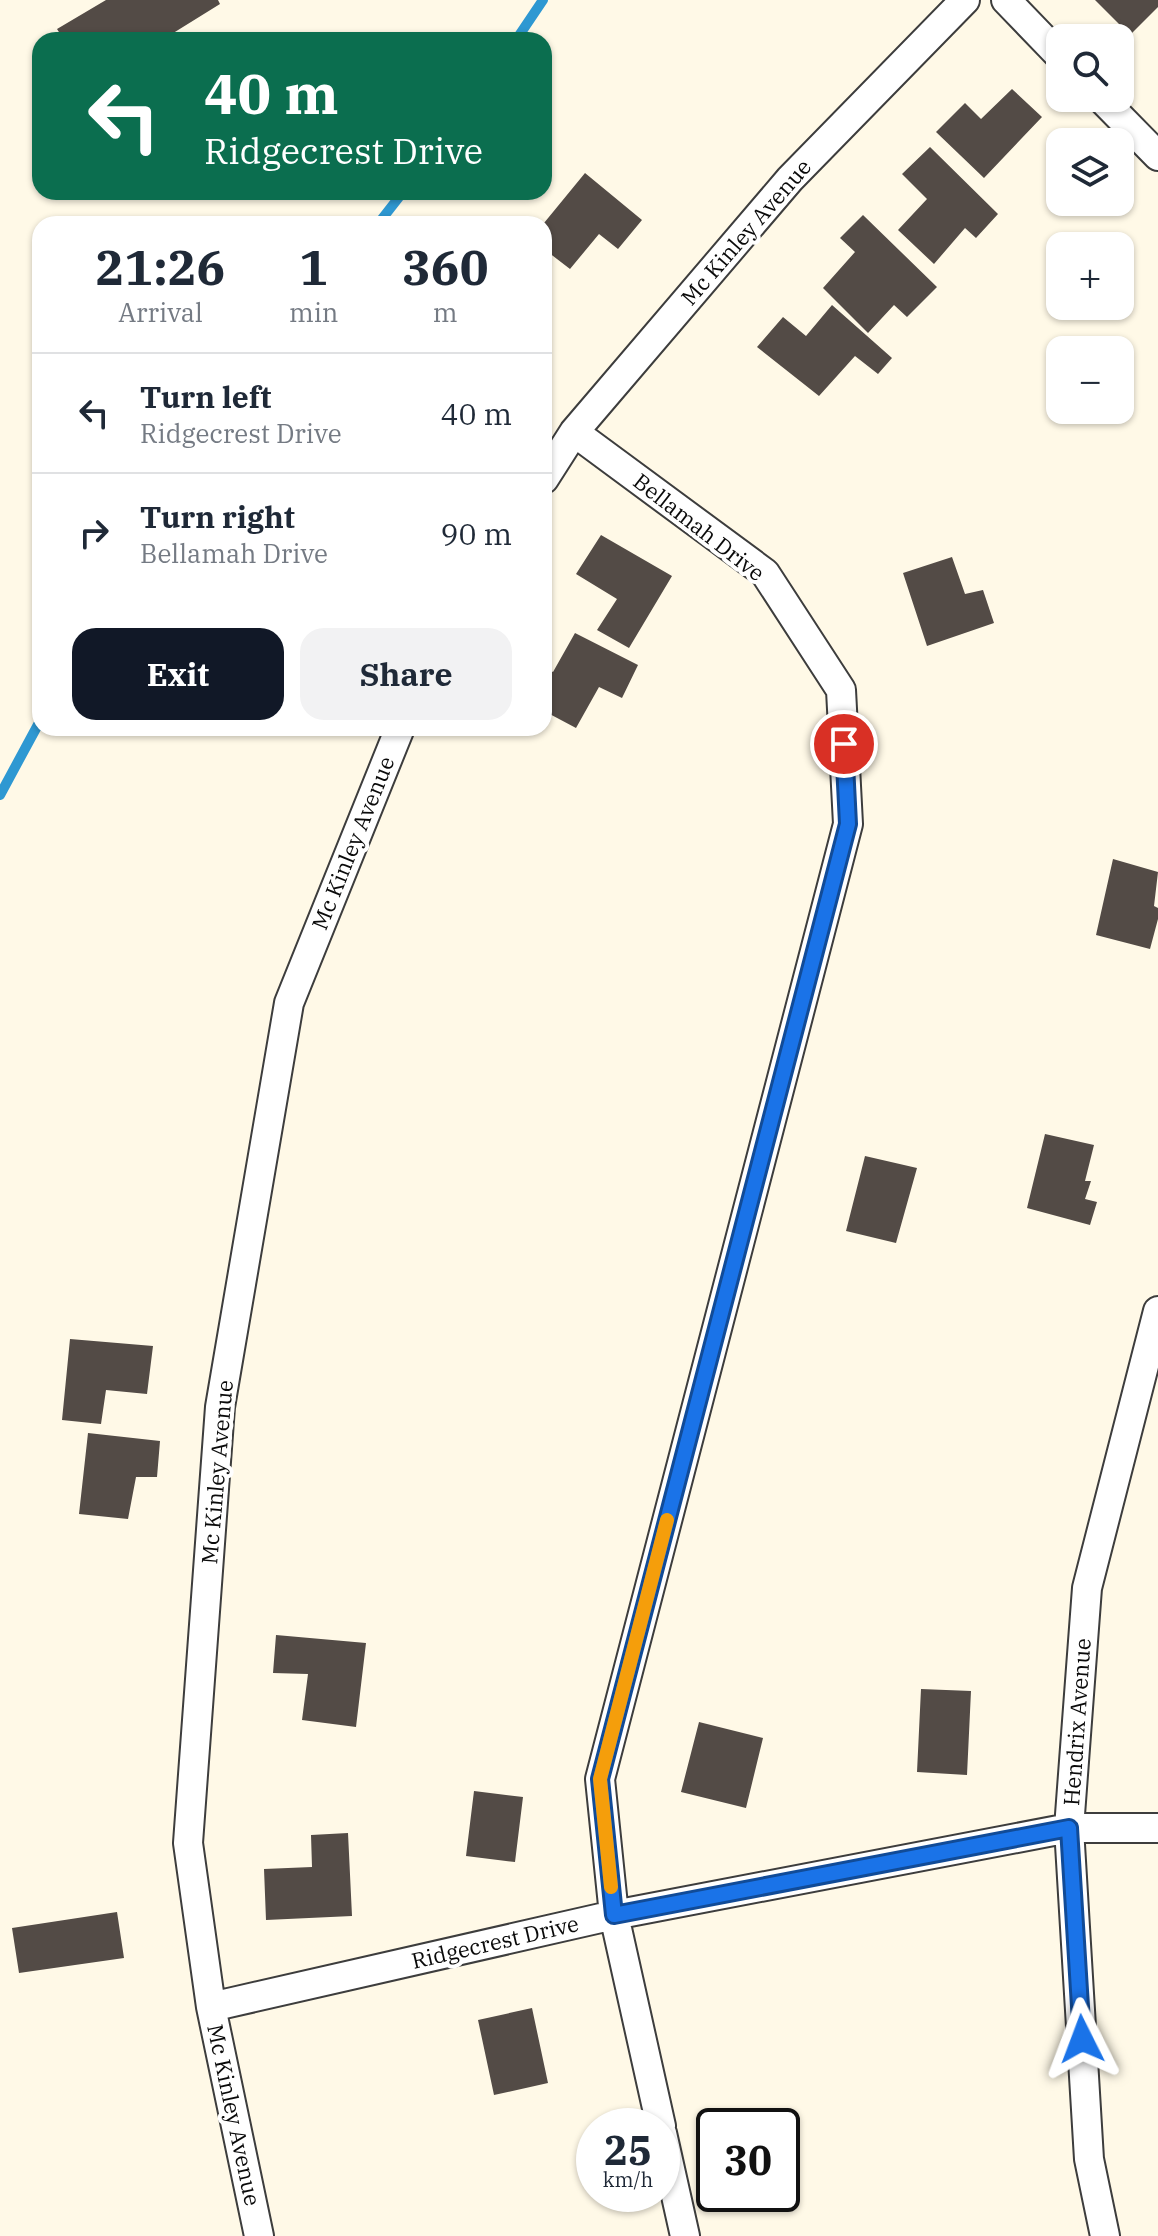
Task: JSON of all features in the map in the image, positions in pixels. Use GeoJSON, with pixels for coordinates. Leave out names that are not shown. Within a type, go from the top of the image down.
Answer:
{"type":"FeatureCollection","features":[{"type":"Feature","properties":{"kind":"street","name":"Mc Kinley Avenue"},"geometry":{"type":"LineString","coordinates":[[552,466],[574,432],[790,179],[965,0]]}},
{"type":"Feature","properties":{"kind":"street"},"geometry":{"type":"LineString","coordinates":[[1006,0],[1046,41]]}},
{"type":"Feature","properties":{"kind":"street"},"geometry":{"type":"LineString","coordinates":[[1115,112],[1158,156]]}},
{"type":"Feature","properties":{"kind":"street","name":"Bellamah Drive"},"geometry":{"type":"LineString","coordinates":[[574,432],[765,573],[841,690],[848,824],[600,1779],[614,1915],[657,2108]]}},
{"type":"Feature","properties":{"kind":"street","name":"Mc Kinley Avenue"},"geometry":{"type":"LineString","coordinates":[[259,2236],[211,2007],[188,1843],[220,1407],[289,1003],[397,736]]}},
{"type":"Feature","properties":{"kind":"street","name":"Hendrix Avenue"},"geometry":{"type":"LineString","coordinates":[[1105,2236],[1089,2159],[1069,1828],[1087,1588],[1158,1311]]}},
{"type":"Feature","properties":{"kind":"street","name":"Ridgecrest Drive"},"geometry":{"type":"LineString","coordinates":[[211,2007],[614,1915],[1069,1828],[1158,1828]]}},
{"type":"Feature","properties":{"kind":"street"},"geometry":{"type":"LineString","coordinates":[[680,2212],[685,2236]]}},
{"type":"Feature","properties":{"kind":"building"},"geometry":{"type":"Polygon","coordinates":[[[106,0],[218,0],[220,4],[175,32],[59,32],[57,29],[106,0]]]}},
{"type":"Feature","properties":{"kind":"building"},"geometry":{"type":"Polygon","coordinates":[[[1095,0],[1158,0],[1158,7],[1134,31],[1134,24],[1119,24],[1095,0]]]}},
{"type":"Feature","properties":{"kind":"building"},"geometry":{"type":"Polygon","coordinates":[[[1012,89],[1042,117],[984,178],[936,132],[965,103],[981,119],[1012,89]]]}},
{"type":"Feature","properties":{"kind":"building"},"geometry":{"type":"Polygon","coordinates":[[[930,147],[998,214],[976,238],[965,228],[934,264],[898,230],[927,199],[902,174],[930,147]]]}},
{"type":"Feature","properties":{"kind":"building"},"geometry":{"type":"Polygon","coordinates":[[[585,173],[642,220],[618,249],[599,234],[570,269],[552,255],[550,216],[585,173]]]}},
{"type":"Feature","properties":{"kind":"building"},"geometry":{"type":"Polygon","coordinates":[[[863,215],[937,287],[907,317],[894,305],[868,333],[823,288],[855,252],[840,238],[863,215]]]}},
{"type":"Feature","properties":{"kind":"building"},"geometry":{"type":"Polygon","coordinates":[[[832,305],[892,358],[878,374],[855,356],[819,396],[757,347],[783,317],[806,336],[832,305]]]}},
{"type":"Feature","properties":{"kind":"building"},"geometry":{"type":"Polygon","coordinates":[[[601,535],[672,576],[629,648],[597,630],[617,599],[576,574],[601,535]]]}},
{"type":"Feature","properties":{"kind":"building"},"geometry":{"type":"Polygon","coordinates":[[[952,557],[965,594],[983,590],[994,623],[927,646],[903,573],[952,557]]]}},
{"type":"Feature","properties":{"kind":"building"},"geometry":{"type":"Polygon","coordinates":[[[575,633],[638,665],[622,698],[599,687],[576,728],[552,715],[553,672],[575,633]]]}},
{"type":"Feature","properties":{"kind":"building"},"geometry":{"type":"Polygon","coordinates":[[[1113,859],[1158,872],[1154,906],[1158,908],[1158,919],[1150,949],[1096,935],[1113,859]]]}},
{"type":"Feature","properties":{"kind":"building"},"geometry":{"type":"Polygon","coordinates":[[[1045,1134],[1094,1145],[1085,1181],[1091,1181],[1085,1199],[1097,1202],[1090,1225],[1027,1208],[1045,1134]]]}},
{"type":"Feature","properties":{"kind":"building"},"geometry":{"type":"Polygon","coordinates":[[[865,1156],[917,1168],[896,1243],[846,1231],[865,1156]]]}},
{"type":"Feature","properties":{"kind":"building"},"geometry":{"type":"Polygon","coordinates":[[[70,1339],[153,1346],[147,1394],[106,1390],[101,1424],[62,1420],[70,1339]]]}},
{"type":"Feature","properties":{"kind":"building"},"geometry":{"type":"Polygon","coordinates":[[[88,1433],[160,1441],[157,1477],[136,1477],[128,1519],[79,1514],[88,1433]]]}},
{"type":"Feature","properties":{"kind":"building"},"geometry":{"type":"Polygon","coordinates":[[[276,1635],[366,1643],[356,1727],[302,1720],[308,1674],[273,1673],[276,1635]]]}},
{"type":"Feature","properties":{"kind":"building"},"geometry":{"type":"Polygon","coordinates":[[[921,1689],[971,1691],[967,1775],[917,1772],[921,1689]]]}},
{"type":"Feature","properties":{"kind":"building"},"geometry":{"type":"Polygon","coordinates":[[[699,1722],[763,1738],[746,1808],[681,1792],[699,1722]]]}},
{"type":"Feature","properties":{"kind":"building"},"geometry":{"type":"Polygon","coordinates":[[[474,1791],[523,1797],[515,1862],[466,1856],[474,1791]]]}},
{"type":"Feature","properties":{"kind":"building"},"geometry":{"type":"Polygon","coordinates":[[[348,1833],[352,1916],[266,1920],[264,1869],[312,1867],[311,1835],[348,1833]]]}},
{"type":"Feature","properties":{"kind":"building"},"geometry":{"type":"Polygon","coordinates":[[[117,1912],[124,1958],[19,1973],[12,1928],[117,1912]]]}},
{"type":"Feature","properties":{"kind":"building"},"geometry":{"type":"Polygon","coordinates":[[[532,2008],[548,2083],[494,2095],[478,2020],[532,2008]]]}},
{"type":"Feature","properties":{"kind":"waterway"},"geometry":{"type":"LineString","coordinates":[[521,32],[543,0]]}},
{"type":"Feature","properties":{"kind":"waterway"},"geometry":{"type":"LineString","coordinates":[[384,216],[397,200]]}},
{"type":"Feature","properties":{"kind":"waterway"},"geometry":{"type":"LineString","coordinates":[[0,795],[32,736]]}},
{"type":"Feature","properties":{"kind":"slow traffic"},"geometry":{"type":"LineString","coordinates":[[611,1887],[600,1779],[667,1520]]}},
{"type":"Feature","properties":{"kind":"route"},"geometry":{"type":"LineString","coordinates":[[844,744],[848,824],[600,1779],[614,1915],[1069,1828],[1082,2039]]}}]}
